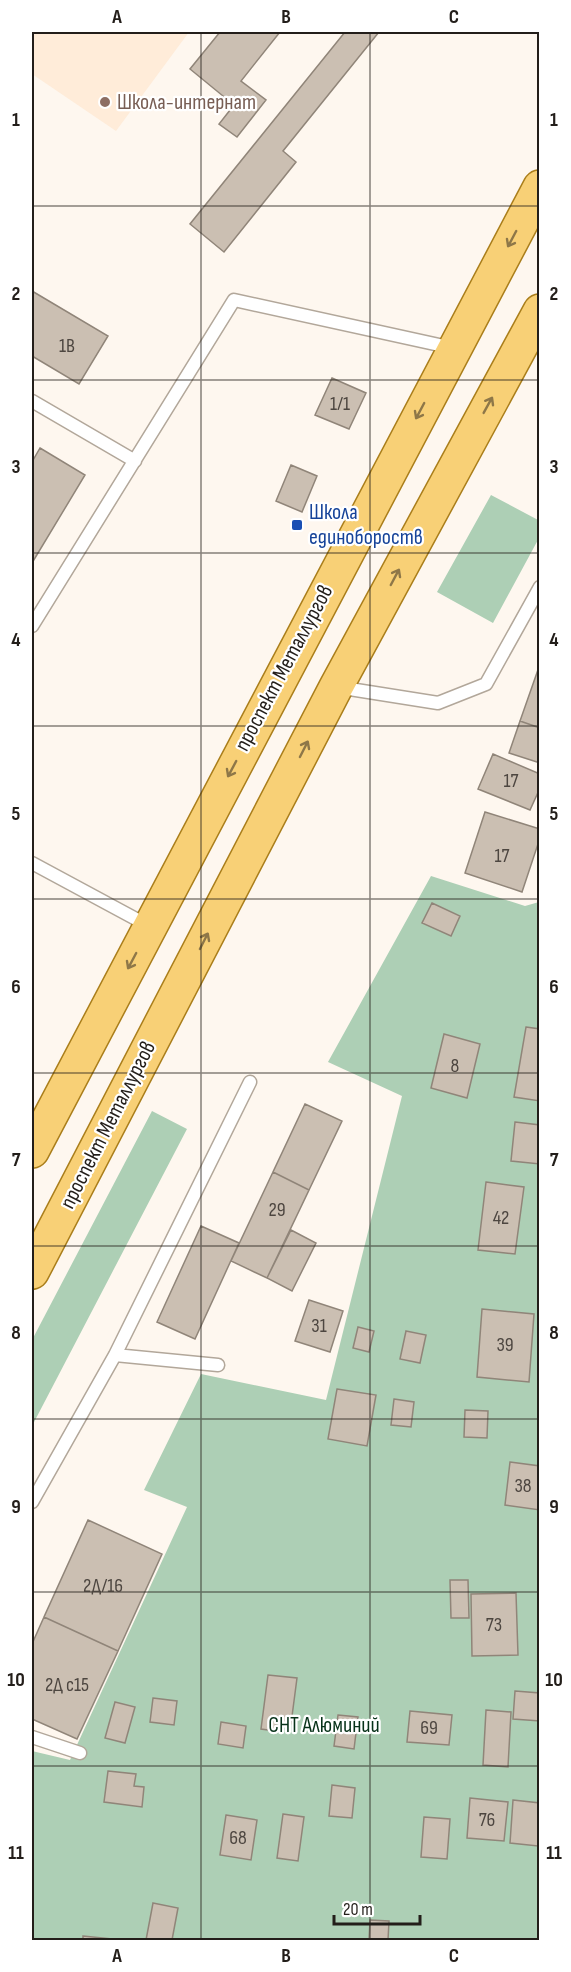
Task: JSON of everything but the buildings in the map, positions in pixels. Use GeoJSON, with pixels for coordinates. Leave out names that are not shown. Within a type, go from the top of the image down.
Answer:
{"type":"FeatureCollection","features":[{"type":"Feature","properties":{"kind":"main road","name":"проспект Металлургов"},"geometry":{"type":"LineString","coordinates":[[32,1151],[540,187]]}},
{"type":"Feature","properties":{"kind":"main road","name":"проспект Металлургов"},"geometry":{"type":"LineString","coordinates":[[32,1272],[336,687],[540,311]]}},
{"type":"Feature","properties":{"kind":"lane"},"geometry":{"type":"LineString","coordinates":[[32,626],[234,300],[454,348]]}},
{"type":"Feature","properties":{"kind":"lane"},"geometry":{"type":"LineString","coordinates":[[32,401],[135,461]]}},
{"type":"Feature","properties":{"kind":"lane"},"geometry":{"type":"LineString","coordinates":[[336,687],[438,703],[486,684],[540,587]]}},
{"type":"Feature","properties":{"kind":"lane"},"geometry":{"type":"LineString","coordinates":[[32,863],[150,926]]}},
{"type":"Feature","properties":{"kind":"lane"},"geometry":{"type":"LineString","coordinates":[[32,1502],[115,1355],[250,1082]]}},
{"type":"Feature","properties":{"kind":"lane"},"geometry":{"type":"LineString","coordinates":[[115,1355],[218,1365]]}},
{"type":"Feature","properties":{"kind":"lane"},"geometry":{"type":"LineString","coordinates":[[32,1737],[80,1753]]}},
{"type":"Feature","properties":{"kind":"shaded area","name":"Школа-интернат"},"geometry":{"type":"Polygon","coordinates":[[[32,32],[189,32],[116,131],[32,74],[32,32]]]}},
{"type":"Feature","properties":{"kind":"green space"},"geometry":{"type":"Polygon","coordinates":[[[491,495],[540,521],[539,538],[493,623],[437,592],[491,495]]]}},
{"type":"Feature","properties":{"kind":"green space","name":"СНТ Алюминий"},"geometry":{"type":"Polygon","coordinates":[[[431,876],[525,906],[539,902],[539,1940],[32,1940],[32,1751],[70,1760],[187,1507],[144,1490],[201,1374],[326,1400],[402,1096],[328,1062],[431,876]]]}},
{"type":"Feature","properties":{"kind":"green space"},"geometry":{"type":"Polygon","coordinates":[[[152,1111],[187,1129],[32,1426],[32,1340],[152,1111]]]}},
{"type":"Feature","properties":{"kind":"place","name":"Школа-интернат"},"geometry":{"type":"Point","coordinates":[105,102]}},
{"type":"Feature","properties":{"kind":"place","name":"Школа единобороств"},"geometry":{"type":"Point","coordinates":[297,525]}}]}
